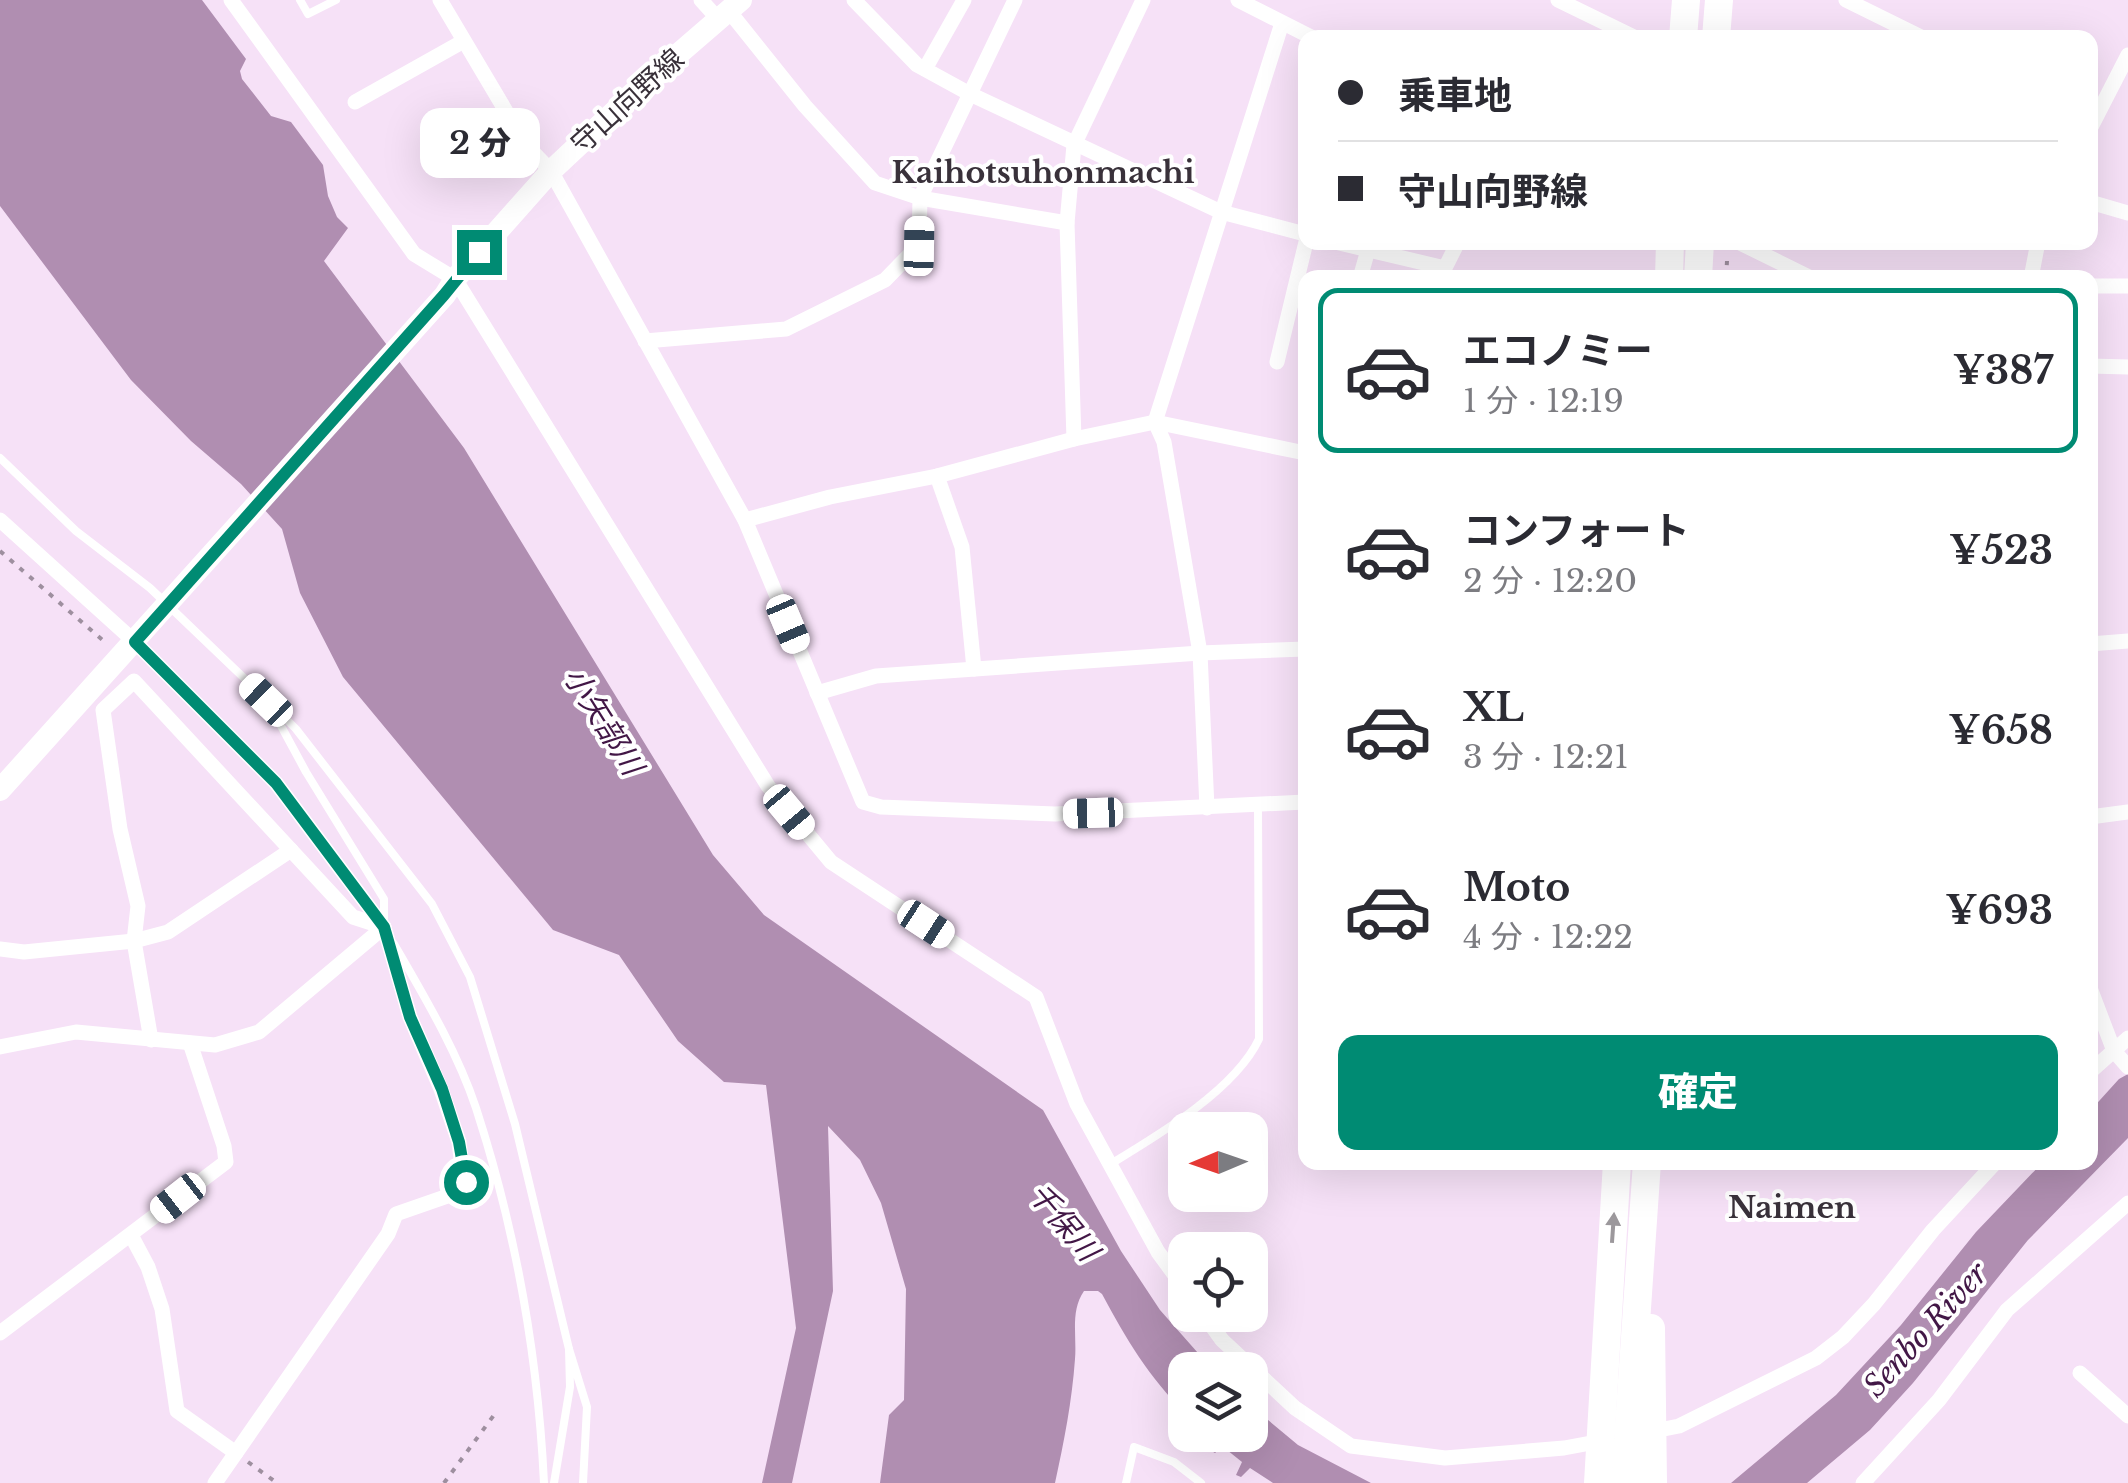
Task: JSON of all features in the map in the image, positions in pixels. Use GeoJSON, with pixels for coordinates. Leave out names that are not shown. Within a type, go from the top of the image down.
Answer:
{"type":"FeatureCollection","features":[{"type":"Feature","properties":{"kind":"highway"},"geometry":{"type":"LineString","coordinates":[[1684,30],[1686,0]]}},
{"type":"Feature","properties":{"kind":"highway"},"geometry":{"type":"LineString","coordinates":[[1717,30],[1719,0]]}},
{"type":"Feature","properties":{"kind":"highway"},"geometry":{"type":"LineString","coordinates":[[1598,1483],[1616,1170]]}},
{"type":"Feature","properties":{"kind":"highway"},"geometry":{"type":"LineString","coordinates":[[1646,1170],[1643,1369],[1653,1483]]}},
{"type":"Feature","properties":{"kind":"highway"},"geometry":{"type":"LineString","coordinates":[[1625,1483],[1643,1369]]}},
{"type":"Feature","properties":{"kind":"highway"},"geometry":{"type":"LineString","coordinates":[[1583,1483],[1604,1383]]}},
{"type":"Feature","properties":{"kind":"main road","name":"守山向野線"},"geometry":{"type":"LineString","coordinates":[[0,790],[551,172],[730,10]]}},
{"type":"Feature","properties":{"kind":"street"},"geometry":{"type":"LineString","coordinates":[[231,0],[414,254],[450,287],[768,786],[831,862],[1036,998],[1077,1104],[1168,1266]]}},
{"type":"Feature","properties":{"kind":"street"},"geometry":{"type":"LineString","coordinates":[[440,0],[526,145],[551,172],[745,520],[863,802],[881,807],[1055,814],[1298,803]]}},
{"type":"Feature","properties":{"kind":"street"},"geometry":{"type":"LineString","coordinates":[[701,0],[730,10],[804,106],[874,184],[920,198],[1066,223]]}},
{"type":"Feature","properties":{"kind":"street"},"geometry":{"type":"LineString","coordinates":[[854,0],[924,69],[970,94],[1221,212],[1298,232]]}},
{"type":"Feature","properties":{"kind":"street"},"geometry":{"type":"LineString","coordinates":[[924,69],[964,0]]}},
{"type":"Feature","properties":{"kind":"street"},"geometry":{"type":"LineString","coordinates":[[646,341],[786,329],[885,280],[919,246],[920,198],[1014,0]]}},
{"type":"Feature","properties":{"kind":"street"},"geometry":{"type":"LineString","coordinates":[[1074,439],[1066,223],[1074,146],[1143,0]]}},
{"type":"Feature","properties":{"kind":"street"},"geometry":{"type":"LineString","coordinates":[[1558,0],[1620,30]]}},
{"type":"Feature","properties":{"kind":"street"},"geometry":{"type":"LineString","coordinates":[[1846,0],[1908,30]]}},
{"type":"Feature","properties":{"kind":"street"},"geometry":{"type":"LineString","coordinates":[[1248,2],[1298,31]]}},
{"type":"Feature","properties":{"kind":"street"},"geometry":{"type":"LineString","coordinates":[[1207,808],[1200,653],[1164,442],[1155,422],[1282,23]]}},
{"type":"Feature","properties":{"kind":"street"},"geometry":{"type":"LineString","coordinates":[[355,102],[462,42]]}},
{"type":"Feature","properties":{"kind":"street"},"geometry":{"type":"LineString","coordinates":[[2098,115],[2121,86],[2128,55]]}},
{"type":"Feature","properties":{"kind":"street"},"geometry":{"type":"LineString","coordinates":[[2098,204],[2128,213]]}},
{"type":"Feature","properties":{"kind":"street"},"geometry":{"type":"LineString","coordinates":[[1380,250],[1446,268],[1454,250]]}},
{"type":"Feature","properties":{"kind":"street"},"geometry":{"type":"LineString","coordinates":[[1754,250],[1795,270]]}},
{"type":"Feature","properties":{"kind":"street"},"geometry":{"type":"LineString","coordinates":[[1277,362],[1298,275]]}},
{"type":"Feature","properties":{"kind":"street"},"geometry":{"type":"LineString","coordinates":[[2098,286],[2128,286]]}},
{"type":"Feature","properties":{"kind":"street"},"geometry":{"type":"LineString","coordinates":[[2098,366],[2128,366]]}},
{"type":"Feature","properties":{"kind":"street"},"geometry":{"type":"LineString","coordinates":[[745,520],[830,496],[937,476],[1155,422],[1298,452]]}},
{"type":"Feature","properties":{"kind":"street"},"geometry":{"type":"LineString","coordinates":[[937,476],[962,548],[974,670]]}},
{"type":"Feature","properties":{"kind":"street"},"geometry":{"type":"LineString","coordinates":[[0,520],[138,638],[276,783],[384,927],[410,1017],[442,1089],[459,1142],[465,1190],[396,1214],[388,1234],[215,1483]]}},
{"type":"Feature","properties":{"kind":"street"},"geometry":{"type":"LineString","coordinates":[[2098,643],[2128,641]]}},
{"type":"Feature","properties":{"kind":"street"},"geometry":{"type":"LineString","coordinates":[[817,693],[876,676],[1298,649]]}},
{"type":"Feature","properties":{"kind":"street"},"geometry":{"type":"LineString","coordinates":[[150,1040],[134,941],[138,906],[120,829],[104,710],[134,681],[354,918],[384,927]]}},
{"type":"Feature","properties":{"kind":"street"},"geometry":{"type":"LineString","coordinates":[[2098,816],[2128,812]]}},
{"type":"Feature","properties":{"kind":"street"},"geometry":{"type":"LineString","coordinates":[[0,948],[24,952],[134,941],[168,932],[291,850]]}},
{"type":"Feature","properties":{"kind":"street"},"geometry":{"type":"LineString","coordinates":[[0,1047],[76,1032],[215,1044],[259,1032],[384,927]]}},
{"type":"Feature","properties":{"kind":"street"},"geometry":{"type":"LineString","coordinates":[[2098,1006],[2121,1059]]}},
{"type":"Feature","properties":{"kind":"street"},"geometry":{"type":"LineString","coordinates":[[2121,1059],[2128,1038]]}},
{"type":"Feature","properties":{"kind":"street"},"geometry":{"type":"LineString","coordinates":[[0,1333],[226,1162],[190,1044]]}},
{"type":"Feature","properties":{"kind":"street"},"geometry":{"type":"LineString","coordinates":[[1216,1332],[1294,1408],[1350,1446],[1445,1458],[1564,1448],[1679,1426],[1816,1358],[1843,1337],[1989,1170]]}},
{"type":"Feature","properties":{"kind":"street"},"geometry":{"type":"LineString","coordinates":[[1864,1483],[1939,1400],[2006,1310],[2128,1203]]}},
{"type":"Feature","properties":{"kind":"street"},"geometry":{"type":"LineString","coordinates":[[131,1235],[162,1309],[177,1411],[236,1453]]}},
{"type":"Feature","properties":{"kind":"street"},"geometry":{"type":"LineString","coordinates":[[2080,1373],[2128,1416]]}},
{"type":"Feature","properties":{"kind":"lane"},"geometry":{"type":"LineString","coordinates":[[300,0],[308,14],[336,0]]}},
{"type":"Feature","properties":{"kind":"lane"},"geometry":{"type":"LineString","coordinates":[[0,458],[76,531],[150,588],[296,729],[432,904],[470,977],[515,1124],[569,1349],[587,1407],[583,1483]]}},
{"type":"Feature","properties":{"kind":"lane"},"geometry":{"type":"LineString","coordinates":[[266,700],[384,899],[384,927],[432,1008],[475,1105],[518,1275],[541,1418],[544,1483]]}},
{"type":"Feature","properties":{"kind":"lane"},"geometry":{"type":"LineString","coordinates":[[1109,1165],[1191,1110],[1249,1060],[1259,1039],[1258,806]]}},
{"type":"Feature","properties":{"kind":"lane"},"geometry":{"type":"LineString","coordinates":[[554,1483],[570,1387],[569,1349]]}},
{"type":"Feature","properties":{"kind":"lane"},"geometry":{"type":"LineString","coordinates":[[1126,1483],[1134,1447],[1174,1462],[1201,1483]]}},
{"type":"Feature","properties":{"kind":"path"},"geometry":{"type":"LineString","coordinates":[[1726,270],[1727,262]]}},
{"type":"Feature","properties":{"kind":"path"},"geometry":{"type":"LineString","coordinates":[[0,551],[110,646]]}},
{"type":"Feature","properties":{"kind":"path"},"geometry":{"type":"LineString","coordinates":[[444,1483],[494,1414]]}},
{"type":"Feature","properties":{"kind":"path"},"geometry":{"type":"LineString","coordinates":[[236,1453],[277,1483]]}},
{"type":"Feature","properties":{"kind":"water"},"geometry":{"type":"Polygon","coordinates":[[[0,0],[202,0],[246,59],[240,71],[242,79],[271,116],[291,122],[323,165],[328,196],[337,217],[348,228],[324,261],[464,448],[713,855],[764,915],[1043,1110],[1121,1251],[1168,1319],[1168,1332],[1179,1332],[1197,1352],[1168,1352],[1168,1395],[1139,1357],[1102,1294],[1084,1291],[1076,1315],[1072,1390],[1055,1483],[880,1483],[889,1415],[904,1400],[906,1289],[881,1203],[860,1160],[828,1126],[833,1291],[792,1483],[762,1483],[796,1328],[766,1085],[724,1082],[678,1041],[619,955],[553,930],[343,677],[300,593],[282,529],[241,484],[191,441],[131,380],[0,206],[0,0]]]}},
{"type":"Feature","properties":{"kind":"water"},"geometry":{"type":"Polygon","coordinates":[[[2128,1074],[2128,1138],[2098,1169],[2098,1102],[2128,1074]]]}},
{"type":"Feature","properties":{"kind":"water","name":"Senbo River"},"geometry":{"type":"Polygon","coordinates":[[[2035,1170],[2097,1170],[2028,1240],[1913,1383],[1870,1430],[1807,1483],[1731,1483],[1836,1395],[1901,1325],[1976,1232],[2035,1170]]]}},
{"type":"Feature","properties":{"kind":"water"},"geometry":{"type":"Polygon","coordinates":[[[1268,1420],[1298,1445],[1371,1483],[1273,1483],[1250,1468],[1241,1477],[1236,1475],[1242,1462],[1230,1452],[1268,1452],[1268,1420]]]}},
{"type":"Feature","properties":{"kind":"district","name":"Kaihotsuhonmachi"},"geometry":{"type":"Point","coordinates":[1043,173]}},
{"type":"Feature","properties":{"kind":"district","name":"Naimen"},"geometry":{"type":"Point","coordinates":[1792,1208]}},
{"type":"Feature","properties":{"kind":"route"},"geometry":{"type":"LineString","coordinates":[[466,1182],[459,1142],[442,1089],[410,1017],[384,927],[276,783],[135,642],[479,252]]}},
{"type":"Feature","properties":{"kind":"water label","name":"小矢部川"},"geometry":{"type":"Point","coordinates":[603,721]}},
{"type":"Feature","properties":{"kind":"water label","name":"千保川"},"geometry":{"type":"Point","coordinates":[1063,1222]}}]}
